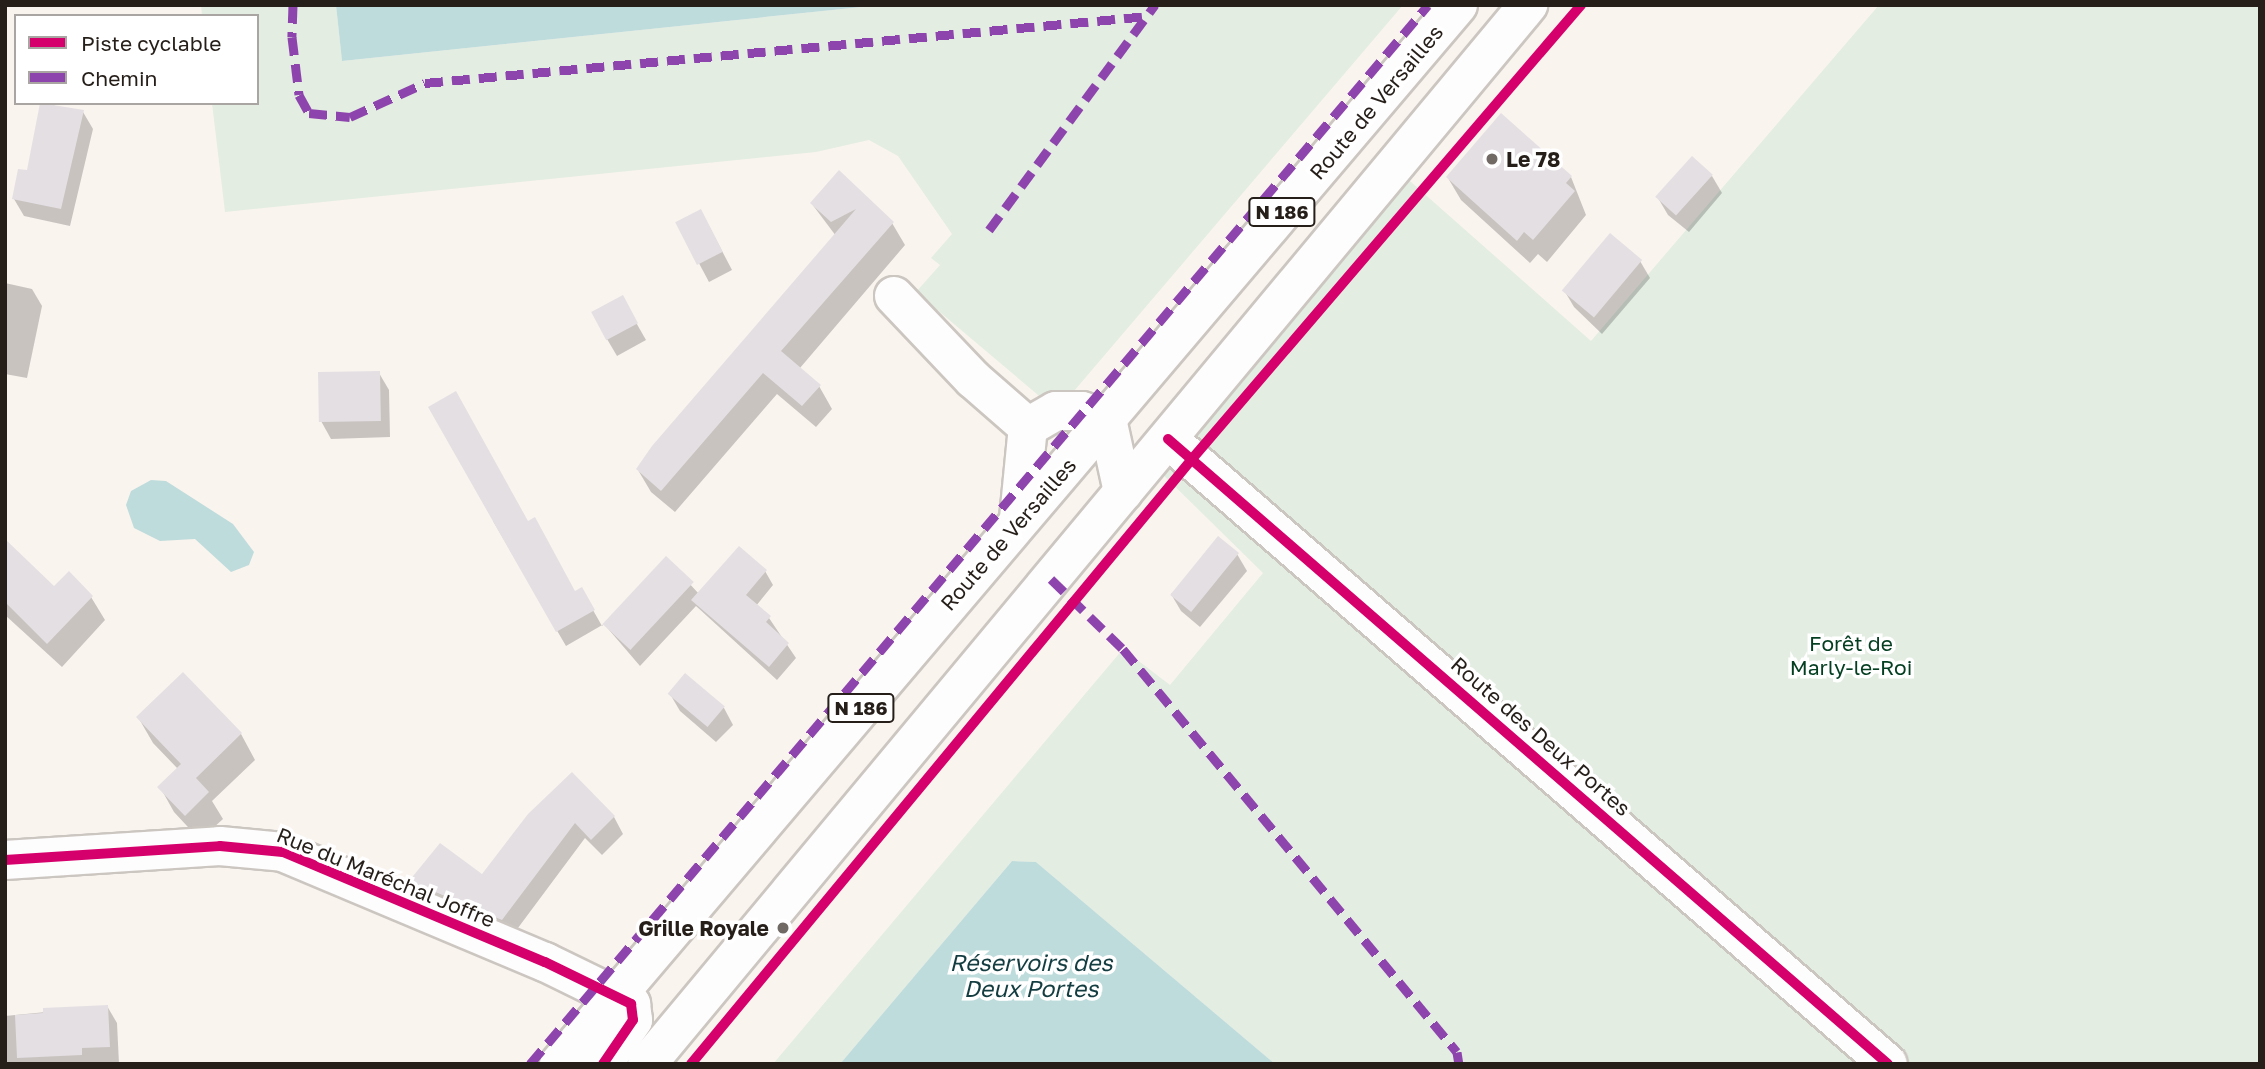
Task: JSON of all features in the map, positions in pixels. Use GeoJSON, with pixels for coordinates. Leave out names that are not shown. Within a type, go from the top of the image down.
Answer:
{"type":"FeatureCollection","features":[{"type":"Feature","properties":{"kind":"main road","name":"Route de Versailles"},"geometry":{"type":"LineString","coordinates":[[559,1064],[1018,518],[1107,419],[1458,5]]}},
{"type":"Feature","properties":{"kind":"main road","name":"N 186"},"geometry":{"type":"LineString","coordinates":[[647,1064],[1528,5]]}},
{"type":"Feature","properties":{"kind":"main road"},"geometry":{"type":"LineString","coordinates":[[894,296],[973,379],[1028,427]]}},
{"type":"Feature","properties":{"kind":"main road"},"geometry":{"type":"LineString","coordinates":[[1028,427],[1056,411],[1082,411],[1107,419],[1124,492]]}},
{"type":"Feature","properties":{"kind":"main road"},"geometry":{"type":"LineString","coordinates":[[1018,518],[1028,427]]}},
{"type":"Feature","properties":{"kind":"main road","name":"Route des Deux Portes"},"geometry":{"type":"LineString","coordinates":[[1168,439],[1888,1064]]}},
{"type":"Feature","properties":{"kind":"main road","name":"Rue du Maréchal Joffre"},"geometry":{"type":"LineString","coordinates":[[5,860],[220,846],[264,848],[545,962],[615,997]]}},
{"type":"Feature","properties":{"kind":"main road"},"geometry":{"type":"LineString","coordinates":[[603,1064],[633,1020],[631,1004],[615,997]]}},
{"type":"Feature","properties":{"kind":"green space"},"geometry":{"type":"Polygon","coordinates":[[[201,5],[336,5],[342,61],[881,5],[1403,5],[1057,411],[916,292],[940,265],[931,258],[952,234],[898,156],[869,140],[816,152],[225,212],[212,105],[259,105],[259,14],[202,14],[201,5]]]}},
{"type":"Feature","properties":{"kind":"green space","name":"Forêt de Marly-le-Roi"},"geometry":{"type":"Polygon","coordinates":[[[1879,5],[2260,5],[2260,1064],[1275,1064],[1036,862],[1012,861],[840,1064],[773,1064],[1123,649],[1170,685],[1263,573],[1149,461],[1394,167],[1591,341],[1879,5]]]}},
{"type":"Feature","properties":{"kind":"water"},"geometry":{"type":"Polygon","coordinates":[[[336,5],[881,5],[342,61],[336,5]]]}},
{"type":"Feature","properties":{"kind":"water"},"geometry":{"type":"Polygon","coordinates":[[[151,480],[166,481],[233,524],[254,552],[249,565],[231,572],[195,539],[160,541],[134,528],[126,505],[131,491],[151,480]]]}},
{"type":"Feature","properties":{"kind":"water","name":"Réservoirs des Deux Portes"},"geometry":{"type":"Polygon","coordinates":[[[1012,861],[1036,862],[1275,1064],[840,1064],[1012,861]]]}},
{"type":"Feature","properties":{"kind":"building"},"geometry":{"type":"Polygon","coordinates":[[[40,105],[84,110],[61,209],[12,199],[18,169],[27,170],[40,105]]]}},
{"type":"Feature","properties":{"kind":"building"},"geometry":{"type":"Polygon","coordinates":[[[1501,113],[1572,176],[1566,183],[1575,191],[1533,240],[1524,232],[1517,241],[1446,177],[1501,113]]]}},
{"type":"Feature","properties":{"kind":"building"},"geometry":{"type":"Polygon","coordinates":[[[1692,156],[1713,175],[1676,216],[1655,197],[1692,156]]]}},
{"type":"Feature","properties":{"kind":"building"},"geometry":{"type":"Polygon","coordinates":[[[839,170],[894,222],[781,351],[821,385],[802,406],[763,373],[661,491],[636,469],[652,446],[856,209],[831,222],[810,203],[839,170]]]}},
{"type":"Feature","properties":{"kind":"building"},"geometry":{"type":"Polygon","coordinates":[[[701,209],[723,252],[697,265],[675,222],[701,209]]]}},
{"type":"Feature","properties":{"kind":"building"},"geometry":{"type":"Polygon","coordinates":[[[1610,233],[1642,260],[1594,317],[1562,290],[1610,233]]]}},
{"type":"Feature","properties":{"kind":"building"},"geometry":{"type":"Polygon","coordinates":[[[623,295],[638,323],[606,340],[591,312],[623,295]]]}},
{"type":"Feature","properties":{"kind":"building"},"geometry":{"type":"Polygon","coordinates":[[[380,371],[381,421],[319,422],[318,372],[380,371]]]}},
{"type":"Feature","properties":{"kind":"building"},"geometry":{"type":"Polygon","coordinates":[[[456,391],[528,521],[535,517],[575,591],[582,587],[595,610],[556,632],[428,407],[456,391]]]}},
{"type":"Feature","properties":{"kind":"building"},"geometry":{"type":"Polygon","coordinates":[[[1218,536],[1239,553],[1191,612],[1170,595],[1218,536]]]}},
{"type":"Feature","properties":{"kind":"building"},"geometry":{"type":"Polygon","coordinates":[[[5,539],[54,586],[69,571],[93,596],[47,644],[5,602],[5,539]]]}},
{"type":"Feature","properties":{"kind":"building"},"geometry":{"type":"Polygon","coordinates":[[[739,546],[767,570],[746,595],[771,616],[766,622],[789,643],[769,667],[691,600],[739,546]]]}},
{"type":"Feature","properties":{"kind":"building"},"geometry":{"type":"Polygon","coordinates":[[[666,556],[694,582],[630,650],[603,624],[666,556]]]}},
{"type":"Feature","properties":{"kind":"building"},"geometry":{"type":"Polygon","coordinates":[[[183,672],[242,733],[196,778],[209,792],[185,816],[157,787],[181,764],[136,717],[183,672]]]}},
{"type":"Feature","properties":{"kind":"building"},"geometry":{"type":"Polygon","coordinates":[[[685,673],[725,706],[707,727],[668,694],[685,673]]]}},
{"type":"Feature","properties":{"kind":"building"},"geometry":{"type":"Polygon","coordinates":[[[572,772],[615,816],[591,840],[575,823],[502,920],[409,881],[440,843],[482,874],[528,814],[572,772]]]}},
{"type":"Feature","properties":{"kind":"building"},"geometry":{"type":"Polygon","coordinates":[[[108,1005],[110,1047],[82,1048],[82,1055],[17,1058],[15,1015],[43,1013],[43,1008],[108,1005]]]}},
{"type":"Feature","properties":{"kind":"marked path"},"geometry":{"type":"LineString","coordinates":[[293,5],[292,37],[299,95],[309,113],[350,117],[425,83],[1148,16]]}},
{"type":"Feature","properties":{"kind":"marked path"},"geometry":{"type":"LineString","coordinates":[[989,230],[1155,5]]}},
{"type":"Feature","properties":{"kind":"marked path"},"geometry":{"type":"LineString","coordinates":[[530,1064],[1428,5]]}},
{"type":"Feature","properties":{"kind":"marked path"},"geometry":{"type":"LineString","coordinates":[[1051,579],[1123,649],[1457,1052],[1459,1064]]}},
{"type":"Feature","properties":{"kind":"cycle path"},"geometry":{"type":"LineString","coordinates":[[691,1064],[1192,459],[1581,5]]}},
{"type":"Feature","properties":{"kind":"cycle path"},"geometry":{"type":"LineString","coordinates":[[1168,439],[1888,1064]]}},
{"type":"Feature","properties":{"kind":"cycle path"},"geometry":{"type":"LineString","coordinates":[[5,860],[220,846],[283,852],[545,962],[631,1004],[633,1020],[603,1064]]}},
{"type":"Feature","properties":{"kind":"place","name":"Le 78"},"geometry":{"type":"Point","coordinates":[1492,159]}},
{"type":"Feature","properties":{"kind":"place","name":"Grille Royale"},"geometry":{"type":"Point","coordinates":[783,928]}}]}
